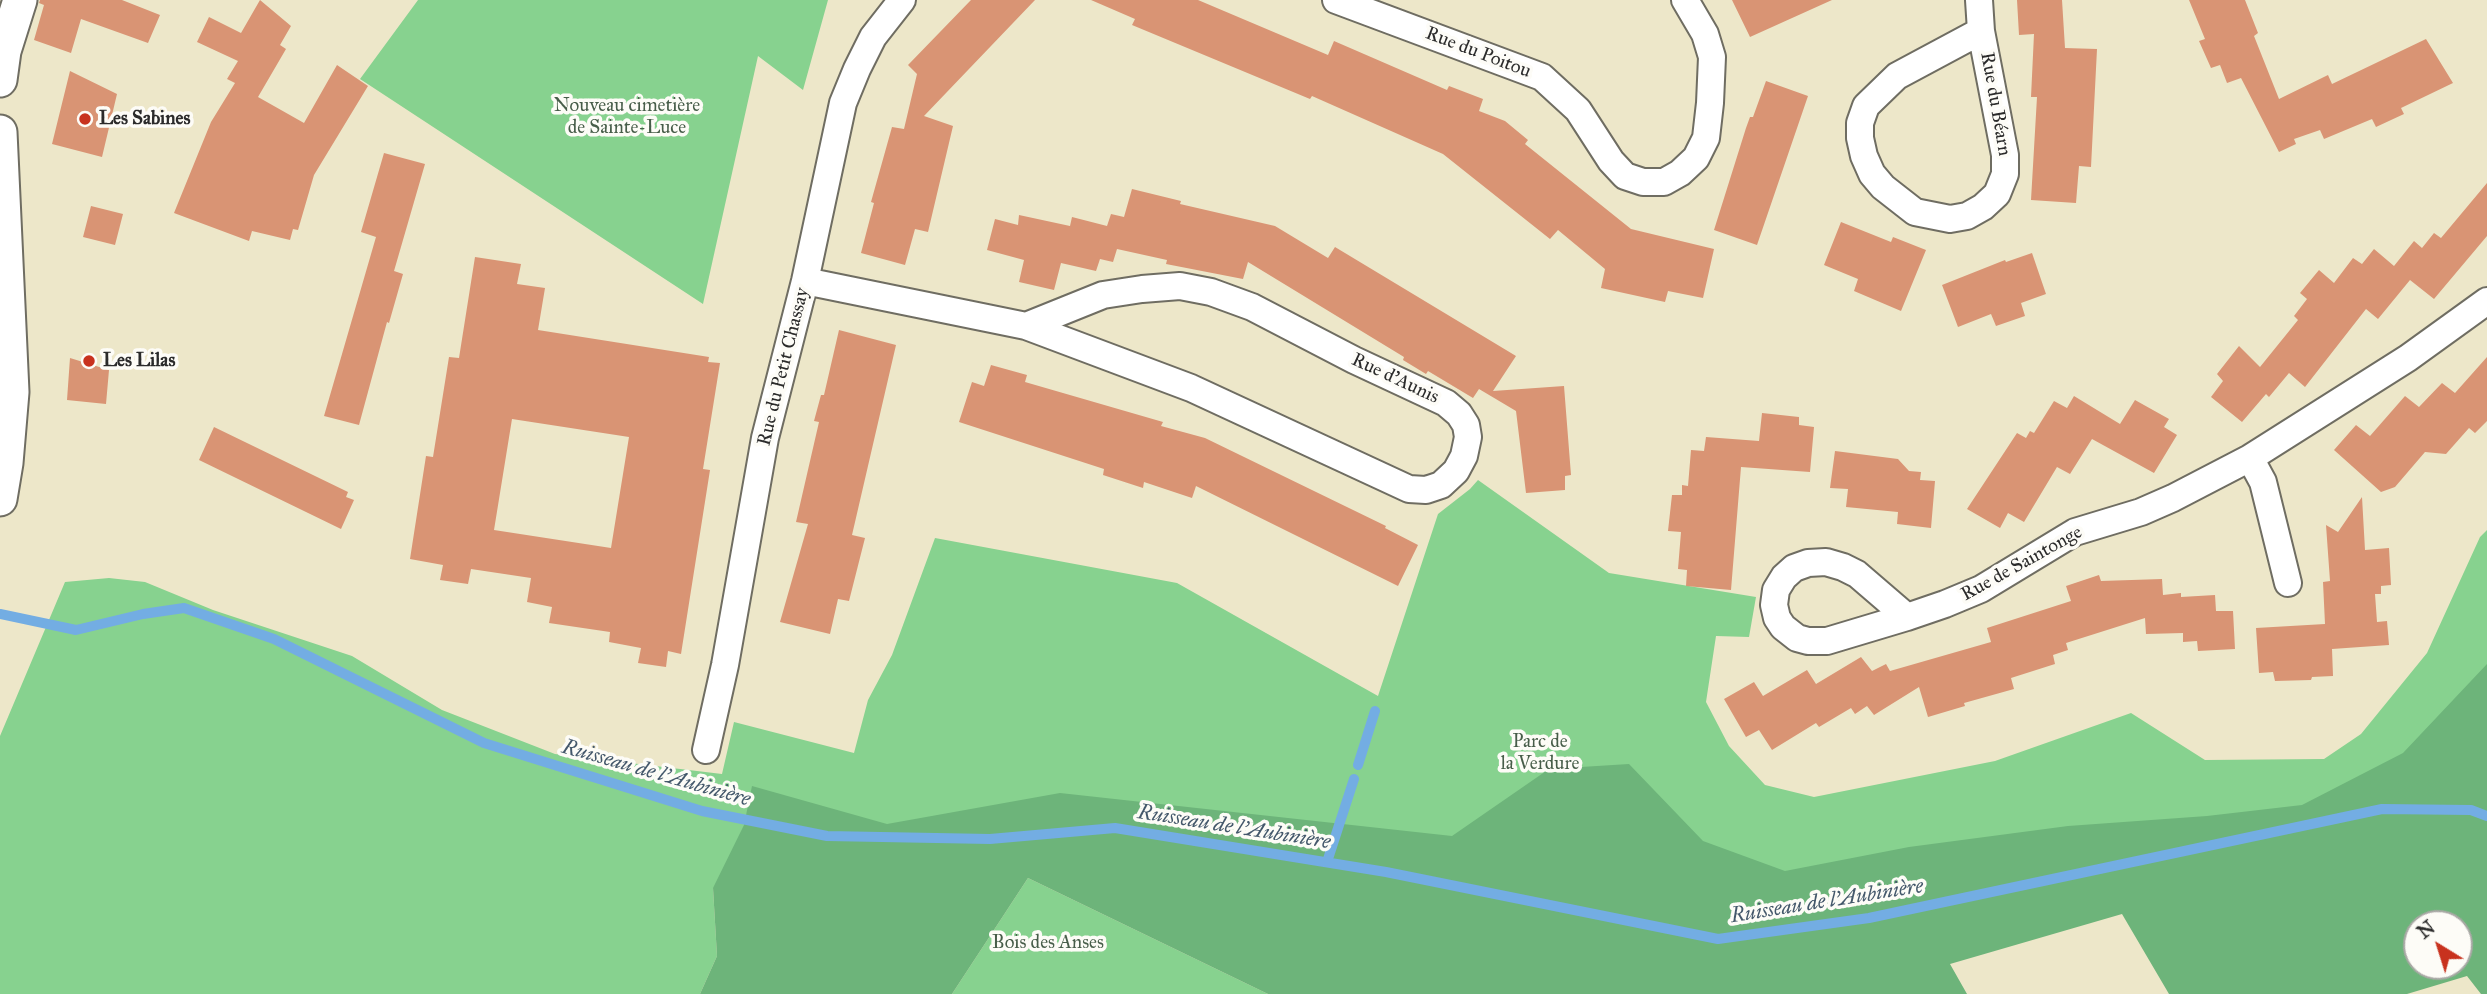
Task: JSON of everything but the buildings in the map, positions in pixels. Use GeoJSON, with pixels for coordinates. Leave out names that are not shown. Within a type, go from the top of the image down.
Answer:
{"type":"FeatureCollection","features":[{"type":"Feature","properties":{"kind":"street"},"geometry":{"type":"LineString","coordinates":[[0,80],[4,51],[20,0]]}},
{"type":"Feature","properties":{"kind":"street","name":"Rue du Petit Chassay"},"geometry":{"type":"LineString","coordinates":[[706,750],[725,665],[765,438],[805,281],[843,103],[873,37],[902,0]]}},
{"type":"Feature","properties":{"kind":"street","name":"Rue du Poitou"},"geometry":{"type":"LineString","coordinates":[[1336,0],[1542,77],[1578,110],[1611,161],[1625,176],[1643,182],[1664,182],[1680,173],[1696,158],[1706,138],[1712,57],[1705,34],[1685,0]]}},
{"type":"Feature","properties":{"kind":"street","name":"Rue du Béarn"},"geometry":{"type":"LineString","coordinates":[[1979,0],[1982,31],[2006,155],[2006,174],[1997,194],[1983,207],[1967,216],[1950,219],[1915,212],[1896,199],[1872,174],[1860,138],[1863,114],[1877,93],[1897,76],[1982,31]]}},
{"type":"Feature","properties":{"kind":"street"},"geometry":{"type":"LineString","coordinates":[[0,132],[12,393],[0,499]]}},
{"type":"Feature","properties":{"kind":"street","name":"Rue d'Aunis"},"geometry":{"type":"LineString","coordinates":[[805,281],[1026,326],[1191,388],[1409,489],[1426,490],[1441,485],[1456,471],[1464,456],[1468,437],[1466,425],[1459,414],[1446,403],[1354,360],[1252,307],[1211,292],[1180,286],[1103,295],[1026,326]]}},
{"type":"Feature","properties":{"kind":"street","name":"Rue de Saintonge"},"geometry":{"type":"LineString","coordinates":[[1907,618],[1857,574],[1843,566],[1826,562],[1808,563],[1794,568],[1776,590],[1774,604],[1777,618],[1783,627],[1797,638],[1827,641],[1907,618],[1982,589],[2075,532],[2162,503],[2250,458],[2408,358],[2487,301]]}},
{"type":"Feature","properties":{"kind":"street"},"geometry":{"type":"LineString","coordinates":[[2250,458],[2263,482],[2288,583]]}},
{"type":"Feature","properties":{"kind":"green space","name":"Nouveau cimetière de Sainte-Luce"},"geometry":{"type":"Polygon","coordinates":[[[418,0],[828,0],[803,90],[758,56],[703,304],[360,79],[418,0]]]}},
{"type":"Feature","properties":{"kind":"green space","name":"Parc de la Verdure"},"geometry":{"type":"Polygon","coordinates":[[[1478,480],[1609,573],[1756,597],[1749,637],[1716,636],[1706,702],[1729,746],[1765,785],[1814,797],[1995,761],[2131,713],[2205,760],[2324,759],[2361,734],[2427,653],[2480,537],[2487,530],[2487,853],[1903,933],[1322,880],[879,864],[713,888],[717,956],[700,994],[0,994],[0,736],[65,582],[109,578],[145,582],[213,610],[352,656],[442,710],[555,754],[722,774],[734,722],[854,753],[868,700],[892,655],[935,538],[1177,583],[1378,696],[1438,514],[1478,480]]]}},
{"type":"Feature","properties":{"kind":"green space"},"geometry":{"type":"Polygon","coordinates":[[[2487,664],[2487,994],[2481,994],[2470,980],[2473,980],[2473,910],[2403,910],[2403,980],[2454,980],[2407,994],[2169,994],[2122,914],[1950,964],[1967,994],[1268,994],[1028,878],[952,994],[700,994],[717,956],[713,888],[744,825],[752,786],[887,824],[1060,793],[1452,836],[1549,769],[1629,764],[1703,841],[1785,871],[1909,847],[2068,826],[2207,816],[2302,805],[2403,753],[2487,664]]]}},
{"type":"Feature","properties":{"kind":"green space","name":"Bois des Anses"},"geometry":{"type":"Polygon","coordinates":[[[1028,878],[1268,994],[952,994],[1028,878]]]}},
{"type":"Feature","properties":{"kind":"waterway","name":"Ruisseau de l'Aubinière"},"geometry":{"type":"LineString","coordinates":[[0,614],[76,630],[143,614],[184,608],[274,639],[484,743],[702,811],[827,836],[990,839],[1115,828],[1386,872],[1718,939],[1869,918],[2382,809],[2471,810],[2487,816]]}},
{"type":"Feature","properties":{"kind":"waterway"},"geometry":{"type":"LineString","coordinates":[[1358,765],[1375,711]]}},
{"type":"Feature","properties":{"kind":"waterway"},"geometry":{"type":"LineString","coordinates":[[1327,862],[1354,779]]}},
{"type":"Feature","properties":{"kind":"place","name":"Les Sabines"},"geometry":{"type":"Point","coordinates":[85,119]}},
{"type":"Feature","properties":{"kind":"place","name":"Les Lilas"},"geometry":{"type":"Point","coordinates":[89,361]}}]}
